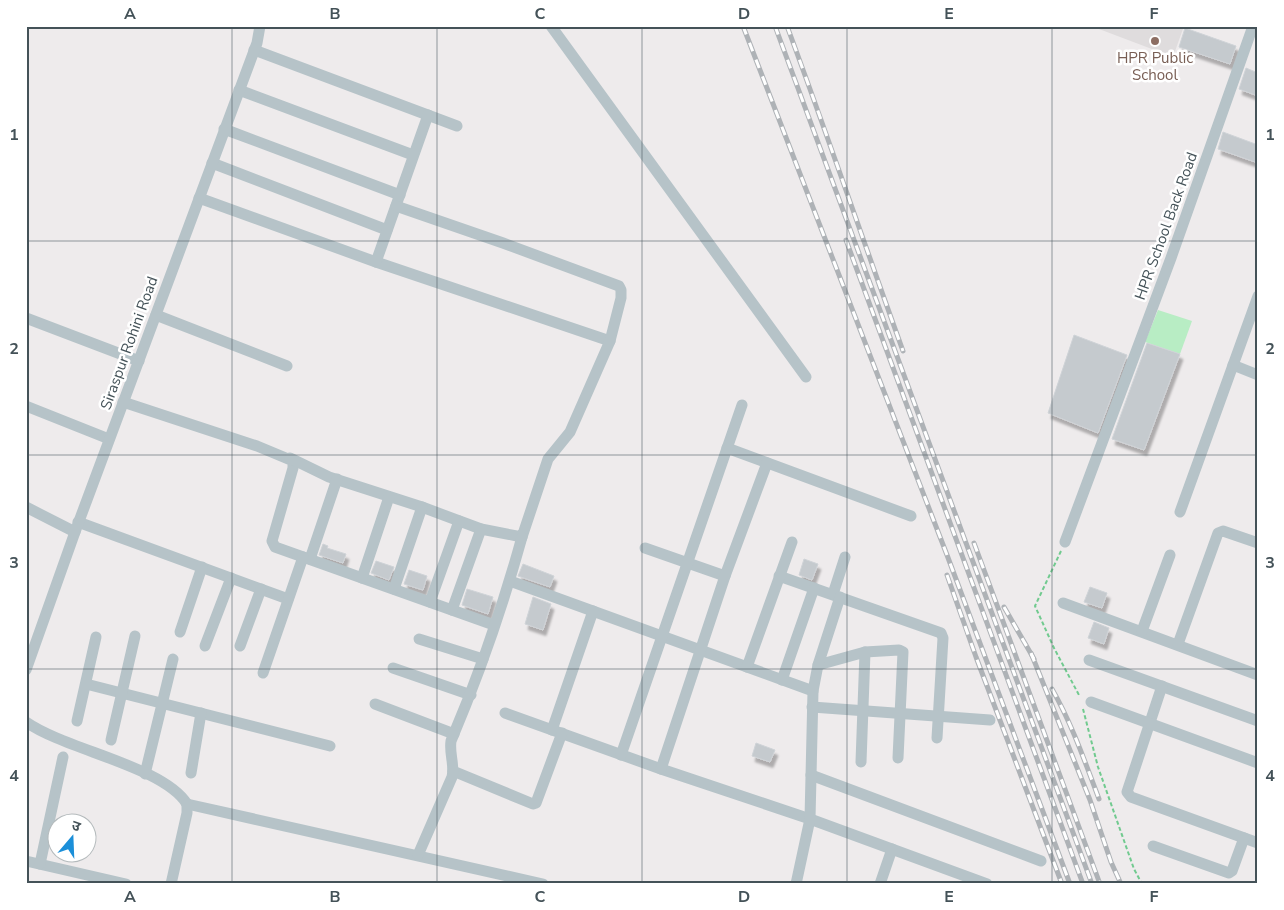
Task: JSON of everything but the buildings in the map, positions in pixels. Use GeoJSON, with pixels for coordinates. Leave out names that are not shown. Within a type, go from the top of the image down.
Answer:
{"type":"FeatureCollection","features":[{"type":"Feature","properties":{"kind":"street","name":"Siraspur Rohini Road"},"geometry":{"type":"LineString","coordinates":[[26,670],[76,527],[254,50],[260,26]]}},
{"type":"Feature","properties":{"kind":"street"},"geometry":{"type":"LineString","coordinates":[[551,26],[806,377]]}},
{"type":"Feature","properties":{"kind":"street","name":"HPR School Back Road"},"geometry":{"type":"LineString","coordinates":[[1065,542],[1171,258],[1253,26]]}},
{"type":"Feature","properties":{"kind":"street"},"geometry":{"type":"LineString","coordinates":[[254,50],[457,126]]}},
{"type":"Feature","properties":{"kind":"street"},"geometry":{"type":"LineString","coordinates":[[239,90],[414,155]]}},
{"type":"Feature","properties":{"kind":"street"},"geometry":{"type":"LineString","coordinates":[[376,262],[428,115]]}},
{"type":"Feature","properties":{"kind":"street"},"geometry":{"type":"LineString","coordinates":[[224,129],[398,201],[619,286],[621,290],[621,298],[610,341],[570,432],[548,460],[522,537],[510,581],[471,695],[450,745],[452,778],[418,855]]}},
{"type":"Feature","properties":{"kind":"street"},"geometry":{"type":"LineString","coordinates":[[212,162],[387,230]]}},
{"type":"Feature","properties":{"kind":"street"},"geometry":{"type":"LineString","coordinates":[[199,198],[376,262],[610,341]]}},
{"type":"Feature","properties":{"kind":"street"},"geometry":{"type":"LineString","coordinates":[[1180,512],[1258,296]]}},
{"type":"Feature","properties":{"kind":"street"},"geometry":{"type":"LineString","coordinates":[[156,315],[287,366]]}},
{"type":"Feature","properties":{"kind":"street"},"geometry":{"type":"LineString","coordinates":[[26,318],[139,361]]}},
{"type":"Feature","properties":{"kind":"street"},"geometry":{"type":"LineString","coordinates":[[1233,365],[1258,375]]}},
{"type":"Feature","properties":{"kind":"street"},"geometry":{"type":"LineString","coordinates":[[123,402],[290,458],[337,480],[422,507],[481,529],[522,537]]}},
{"type":"Feature","properties":{"kind":"street"},"geometry":{"type":"LineString","coordinates":[[621,755],[686,562],[742,405]]}},
{"type":"Feature","properties":{"kind":"street"},"geometry":{"type":"LineString","coordinates":[[26,406],[109,439]]}},
{"type":"Feature","properties":{"kind":"street"},"geometry":{"type":"LineString","coordinates":[[727,448],[911,516]]}},
{"type":"Feature","properties":{"kind":"street"},"geometry":{"type":"LineString","coordinates":[[290,458],[293,461],[293,468],[272,543],[275,547],[494,625]]}},
{"type":"Feature","properties":{"kind":"street"},"geometry":{"type":"LineString","coordinates":[[661,769],[725,576],[767,463]]}},
{"type":"Feature","properties":{"kind":"street"},"geometry":{"type":"LineString","coordinates":[[263,673],[288,599],[307,558],[337,480]]}},
{"type":"Feature","properties":{"kind":"street"},"geometry":{"type":"LineString","coordinates":[[362,578],[389,497]]}},
{"type":"Feature","properties":{"kind":"street"},"geometry":{"type":"LineString","coordinates":[[26,507],[76,527],[202,567],[288,599]]}},
{"type":"Feature","properties":{"kind":"street"},"geometry":{"type":"LineString","coordinates":[[394,590],[422,507]]}},
{"type":"Feature","properties":{"kind":"street"},"geometry":{"type":"LineString","coordinates":[[430,602],[459,521]]}},
{"type":"Feature","properties":{"kind":"street"},"geometry":{"type":"LineString","coordinates":[[452,610],[481,529]]}},
{"type":"Feature","properties":{"kind":"street"},"geometry":{"type":"LineString","coordinates":[[1178,644],[1218,534],[1223,531],[1258,543]]}},
{"type":"Feature","properties":{"kind":"street"},"geometry":{"type":"LineString","coordinates":[[747,667],[792,542]]}},
{"type":"Feature","properties":{"kind":"street"},"geometry":{"type":"LineString","coordinates":[[645,548],[725,576]]}},
{"type":"Feature","properties":{"kind":"street"},"geometry":{"type":"LineString","coordinates":[[1142,631],[1170,555]]}},
{"type":"Feature","properties":{"kind":"street"},"geometry":{"type":"LineString","coordinates":[[796,884],[810,819],[813,691],[845,557]]}},
{"type":"Feature","properties":{"kind":"street"},"geometry":{"type":"LineString","coordinates":[[180,632],[202,567]]}},
{"type":"Feature","properties":{"kind":"street"},"geometry":{"type":"LineString","coordinates":[[779,576],[941,633],[937,738]]}},
{"type":"Feature","properties":{"kind":"street"},"geometry":{"type":"LineString","coordinates":[[205,646],[230,578]]}},
{"type":"Feature","properties":{"kind":"street"},"geometry":{"type":"LineString","coordinates":[[510,581],[813,691]]}},
{"type":"Feature","properties":{"kind":"street"},"geometry":{"type":"LineString","coordinates":[[782,680],[814,588]]}},
{"type":"Feature","properties":{"kind":"street"},"geometry":{"type":"LineString","coordinates":[[240,646],[261,589]]}},
{"type":"Feature","properties":{"kind":"street"},"geometry":{"type":"LineString","coordinates":[[1063,603],[1258,674]]}},
{"type":"Feature","properties":{"kind":"street"},"geometry":{"type":"LineString","coordinates":[[453,771],[536,804],[593,611]]}},
{"type":"Feature","properties":{"kind":"street"},"geometry":{"type":"LineString","coordinates":[[111,740],[135,636]]}},
{"type":"Feature","properties":{"kind":"street"},"geometry":{"type":"LineString","coordinates":[[77,721],[96,637]]}},
{"type":"Feature","properties":{"kind":"street"},"geometry":{"type":"LineString","coordinates":[[420,638],[483,659]]}},
{"type":"Feature","properties":{"kind":"street"},"geometry":{"type":"LineString","coordinates":[[818,665],[865,652],[899,650],[903,652],[898,758]]}},
{"type":"Feature","properties":{"kind":"street"},"geometry":{"type":"LineString","coordinates":[[860,762],[864,711],[865,652]]}},
{"type":"Feature","properties":{"kind":"street"},"geometry":{"type":"LineString","coordinates":[[145,774],[173,659]]}},
{"type":"Feature","properties":{"kind":"street"},"geometry":{"type":"LineString","coordinates":[[1090,660],[1258,720]]}},
{"type":"Feature","properties":{"kind":"street"},"geometry":{"type":"LineString","coordinates":[[393,668],[471,695]]}},
{"type":"Feature","properties":{"kind":"street"},"geometry":{"type":"LineString","coordinates":[[86,684],[330,746]]}},
{"type":"Feature","properties":{"kind":"street"},"geometry":{"type":"LineString","coordinates":[[1162,686],[1128,789],[1129,795],[1258,843]]}},
{"type":"Feature","properties":{"kind":"street"},"geometry":{"type":"LineString","coordinates":[[1091,702],[1258,763]]}},
{"type":"Feature","properties":{"kind":"street"},"geometry":{"type":"LineString","coordinates":[[375,704],[454,734]]}},
{"type":"Feature","properties":{"kind":"street"},"geometry":{"type":"LineString","coordinates":[[812,707],[990,720]]}},
{"type":"Feature","properties":{"kind":"street"},"geometry":{"type":"LineString","coordinates":[[190,773],[201,713]]}},
{"type":"Feature","properties":{"kind":"street"},"geometry":{"type":"LineString","coordinates":[[505,713],[661,769],[810,819],[987,884]]}},
{"type":"Feature","properties":{"kind":"street"},"geometry":{"type":"LineString","coordinates":[[26,722],[84,750],[145,774],[169,786],[183,798],[187,804],[187,813],[171,884]]}},
{"type":"Feature","properties":{"kind":"street"},"geometry":{"type":"LineString","coordinates":[[40,864],[63,758]]}},
{"type":"Feature","properties":{"kind":"street"},"geometry":{"type":"LineString","coordinates":[[811,775],[1041,861]]}},
{"type":"Feature","properties":{"kind":"street"},"geometry":{"type":"LineString","coordinates":[[187,804],[418,855],[519,881],[543,884]]}},
{"type":"Feature","properties":{"kind":"street"},"geometry":{"type":"LineString","coordinates":[[1153,846],[1229,873],[1232,871],[1244,838]]}},
{"type":"Feature","properties":{"kind":"street"},"geometry":{"type":"LineString","coordinates":[[880,884],[892,849]]}},
{"type":"Feature","properties":{"kind":"street"},"geometry":{"type":"LineString","coordinates":[[26,861],[126,884]]}},
{"type":"Feature","properties":{"kind":"path"},"geometry":{"type":"LineString","coordinates":[[1065,542],[1035,606],[1054,648],[1079,692],[1098,768],[1134,869],[1142,884]]}},
{"type":"Feature","properties":{"kind":"shaded area","name":"HPR Public School"},"geometry":{"type":"Polygon","coordinates":[[[1091,26],[1184,26],[1173,57],[1091,26]]]}},
{"type":"Feature","properties":{"kind":"green space"},"geometry":{"type":"Polygon","coordinates":[[[1158,310],[1192,321],[1180,354],[1145,342],[1158,310]]]}},
{"type":"Feature","properties":{"kind":"railway"},"geometry":{"type":"LineString","coordinates":[[743,26],[947,555],[1070,884]]}},
{"type":"Feature","properties":{"kind":"railway"},"geometry":{"type":"LineString","coordinates":[[775,26],[1092,884]]}},
{"type":"Feature","properties":{"kind":"railway"},"geometry":{"type":"LineString","coordinates":[[787,26],[903,351]]}},
{"type":"Feature","properties":{"kind":"railway"},"geometry":{"type":"LineString","coordinates":[[846,240],[1083,884]]}},
{"type":"Feature","properties":{"kind":"railway"},"geometry":{"type":"LineString","coordinates":[[974,543],[1100,884]]}},
{"type":"Feature","properties":{"kind":"railway"},"geometry":{"type":"LineString","coordinates":[[947,575],[1062,884]]}},
{"type":"Feature","properties":{"kind":"railway"},"geometry":{"type":"LineString","coordinates":[[1004,607],[1034,659]]}},
{"type":"Feature","properties":{"kind":"railway"},"geometry":{"type":"LineString","coordinates":[[1031,653],[1090,800],[1111,862],[1121,884]]}},
{"type":"Feature","properties":{"kind":"railway"},"geometry":{"type":"LineString","coordinates":[[1052,689],[1072,729],[1099,799]]}},
{"type":"Feature","properties":{"kind":"place","name":"HPR Public School"},"geometry":{"type":"Point","coordinates":[1155,41]}}]}
